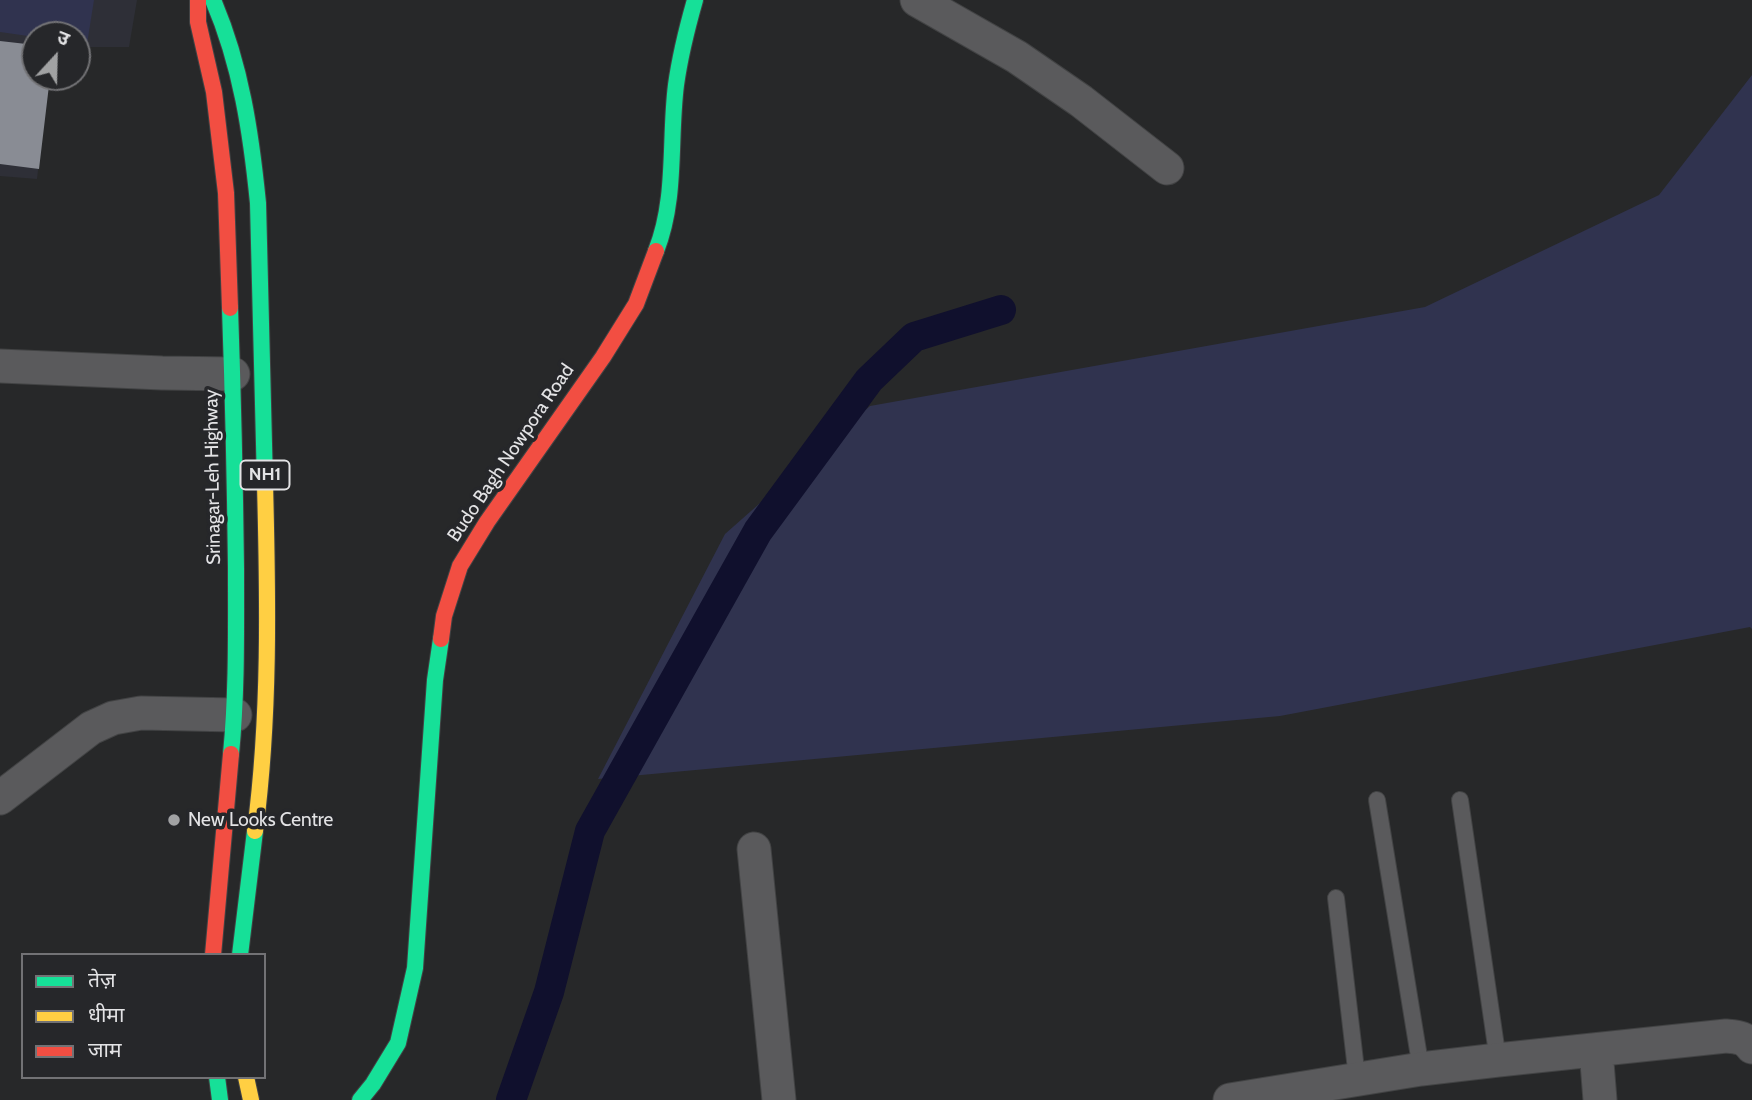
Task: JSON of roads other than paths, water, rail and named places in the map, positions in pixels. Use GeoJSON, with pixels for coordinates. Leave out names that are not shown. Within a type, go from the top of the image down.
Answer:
{"type":"FeatureCollection","features":[{"type":"Feature","properties":{"kind":"main road","name":"Srinagar-Leh Highway"},"geometry":{"type":"LineString","coordinates":[[198,0],[198,22],[214,92],[226,193],[233,373],[235,715],[213,953]]}},
{"type":"Feature","properties":{"kind":"main road","name":"NH1"},"geometry":{"type":"LineString","coordinates":[[212,0],[226,27],[245,98],[258,203],[267,550],[267,680],[260,790],[240,953]]}},
{"type":"Feature","properties":{"kind":"main road","name":"Budo Bagh Nowpora Road"},"geometry":{"type":"LineString","coordinates":[[360,1100],[398,1043],[415,968],[435,680],[444,616],[460,566],[487,522],[603,357],[636,304],[659,244],[671,188],[676,86],[684,37],[695,0]]}},
{"type":"Feature","properties":{"kind":"main road"},"geometry":{"type":"LineString","coordinates":[[216,1079],[220,1100]]}},
{"type":"Feature","properties":{"kind":"main road"},"geometry":{"type":"LineString","coordinates":[[246,1079],[251,1100]]}},
{"type":"Feature","properties":{"kind":"street"},"geometry":{"type":"LineString","coordinates":[[917,0],[1017,57],[1081,101],[1167,168]]}},
{"type":"Feature","properties":{"kind":"street"},"geometry":{"type":"LineString","coordinates":[[0,366],[162,373],[233,373]]}},
{"type":"Feature","properties":{"kind":"street"},"geometry":{"type":"LineString","coordinates":[[0,798],[90,728],[113,718],[141,713],[235,715]]}},
{"type":"Feature","properties":{"kind":"street"},"geometry":{"type":"LineString","coordinates":[[754,849],[779,1100]]}},
{"type":"Feature","properties":{"kind":"street"},"geometry":{"type":"LineString","coordinates":[[1230,1100],[1270,1097],[1421,1069],[1726,1036],[1739,1037],[1748,1041],[1752,1047]]}},
{"type":"Feature","properties":{"kind":"street"},"geometry":{"type":"LineString","coordinates":[[1596,1050],[1600,1100]]}},
{"type":"Feature","properties":{"kind":"lane"},"geometry":{"type":"LineString","coordinates":[[1377,800],[1421,1069]]}},
{"type":"Feature","properties":{"kind":"lane"},"geometry":{"type":"LineString","coordinates":[[1460,800],[1498,1060]]}},
{"type":"Feature","properties":{"kind":"lane"},"geometry":{"type":"LineString","coordinates":[[1336,898],[1357,1079]]}},
{"type":"Feature","properties":{"kind":"waterway"},"geometry":{"type":"LineString","coordinates":[[511,1100],[549,992],[590,831],[758,531],[869,380],[914,337],[1001,310]]}},
{"type":"Feature","properties":{"kind":"place","name":"New Looks Centre"},"geometry":{"type":"Point","coordinates":[174,820]}}]}
